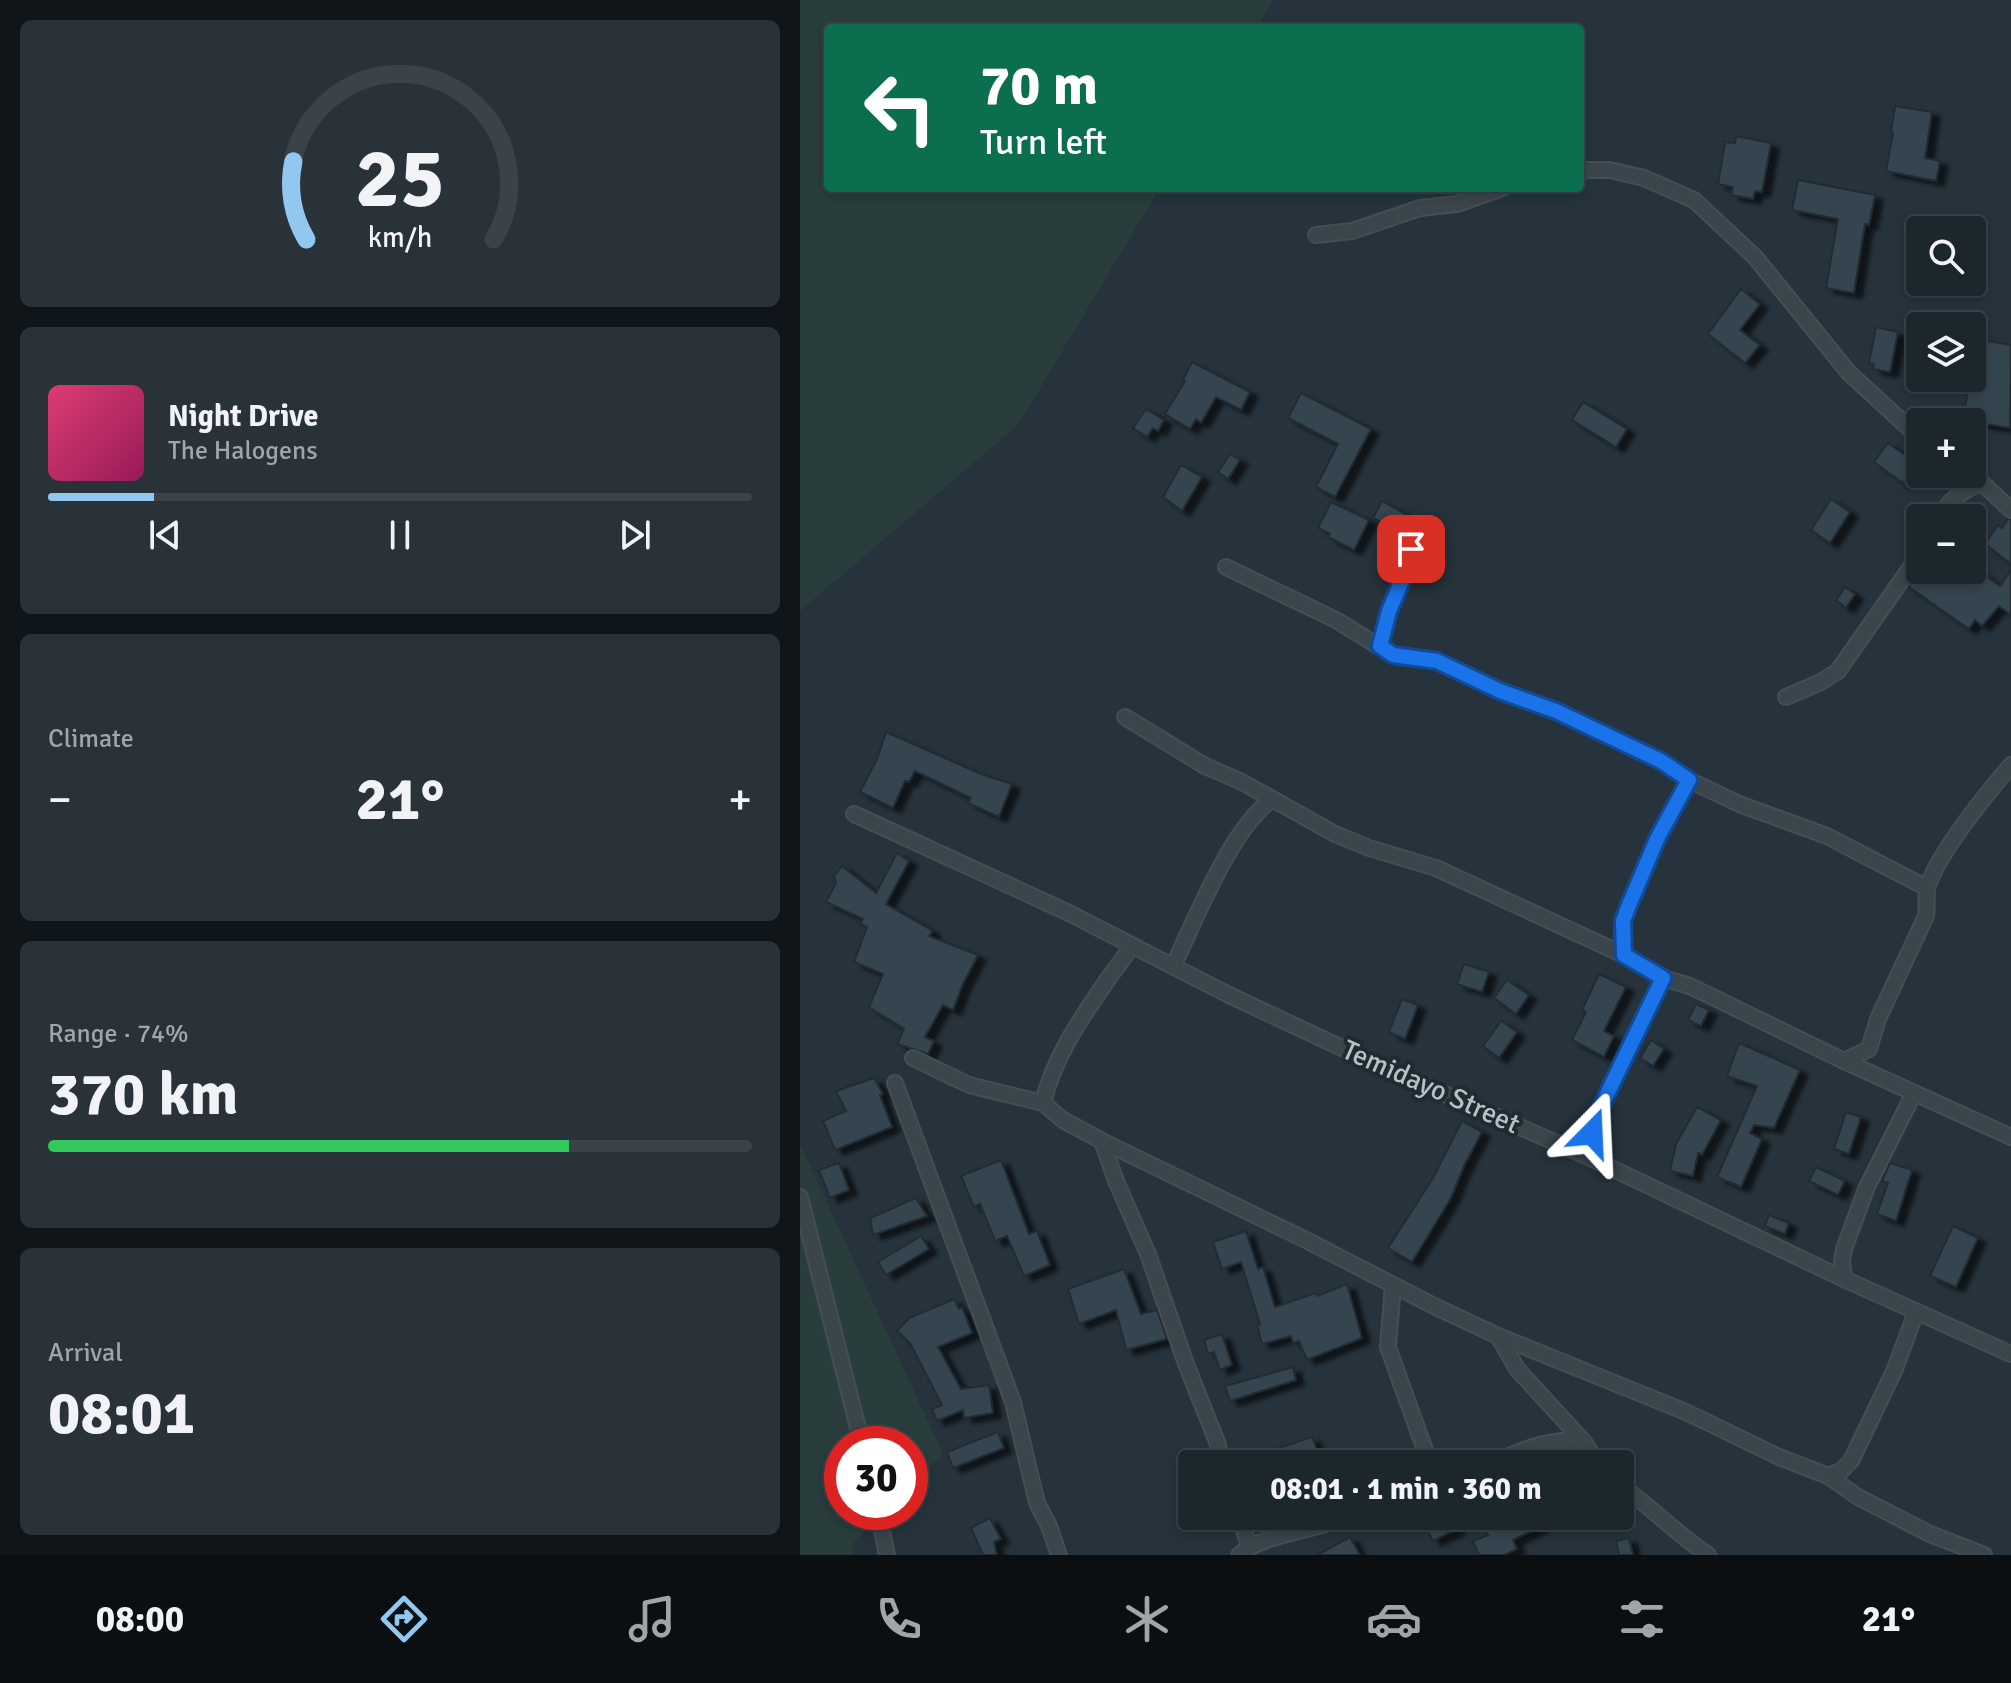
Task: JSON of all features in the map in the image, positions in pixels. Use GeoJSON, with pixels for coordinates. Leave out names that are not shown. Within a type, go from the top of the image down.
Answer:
{"type":"FeatureCollection","features":[{"type":"Feature","properties":{"kind":"street"},"geometry":{"type":"LineString","coordinates":[[1584,170],[1610,170],[1644,178],[1694,200],[1755,257],[1849,373],[1906,425]]}},
{"type":"Feature","properties":{"kind":"street"},"geometry":{"type":"LineString","coordinates":[[1316,235],[1352,231],[1420,208],[1457,204],[1492,192]]}},
{"type":"Feature","properties":{"kind":"street"},"geometry":{"type":"LineString","coordinates":[[1947,504],[1964,488]]}},
{"type":"Feature","properties":{"kind":"street"},"geometry":{"type":"LineString","coordinates":[[1986,488],[2011,510]]}},
{"type":"Feature","properties":{"kind":"street"},"geometry":{"type":"LineString","coordinates":[[1380,646],[1411,549]]}},
{"type":"Feature","properties":{"kind":"street"},"geometry":{"type":"LineString","coordinates":[[1226,567],[1336,620],[1393,655],[1437,661],[1500,691],[1556,711],[1661,761],[1689,780],[1739,804],[1827,836],[1927,888]]}},
{"type":"Feature","properties":{"kind":"street"},"geometry":{"type":"LineString","coordinates":[[1786,697],[1838,671],[1906,574]]}},
{"type":"Feature","properties":{"kind":"street"},"geometry":{"type":"LineString","coordinates":[[1125,717],[1205,766],[1242,782],[1335,834],[1369,848],[1436,868],[1624,955],[1663,978],[1690,986],[2011,1137]]}},
{"type":"Feature","properties":{"kind":"street"},"geometry":{"type":"LineString","coordinates":[[1886,1080],[1869,1049],[1878,1019],[1926,916],[1927,888],[1948,849],[2011,765]]}},
{"type":"Feature","properties":{"kind":"street"},"geometry":{"type":"LineString","coordinates":[[1624,955],[1623,921],[1657,839],[1689,780]]}},
{"type":"Feature","properties":{"kind":"street"},"geometry":{"type":"LineString","coordinates":[[1173,966],[1238,836],[1254,813],[1271,800]]}},
{"type":"Feature","properties":{"kind":"street","name":"Temidayo Street"},"geometry":{"type":"LineString","coordinates":[[854,814],[1067,912],[1374,1063],[1584,1155],[1844,1279],[2011,1354]]}},
{"type":"Feature","properties":{"kind":"street"},"geometry":{"type":"LineString","coordinates":[[1043,1103],[1052,1075],[1087,1009],[1131,946]]}},
{"type":"Feature","properties":{"kind":"street"},"geometry":{"type":"LineString","coordinates":[[1584,1155],[1599,1111],[1663,978]]}},
{"type":"Feature","properties":{"kind":"street"},"geometry":{"type":"LineString","coordinates":[[1844,1061],[1869,1049]]}},
{"type":"Feature","properties":{"kind":"street"},"geometry":{"type":"LineString","coordinates":[[913,1058],[969,1085],[1043,1103],[1063,1120],[1102,1141],[1498,1336],[1628,1388],[1828,1476],[1858,1497],[1930,1534],[1984,1555]]}},
{"type":"Feature","properties":{"kind":"street"},"geometry":{"type":"LineString","coordinates":[[895,1083],[1013,1402],[1037,1503],[1059,1555]]}},
{"type":"Feature","properties":{"kind":"street"},"geometry":{"type":"LineString","coordinates":[[1844,1279],[1844,1249],[1863,1199],[1914,1093]]}},
{"type":"Feature","properties":{"kind":"street"},"geometry":{"type":"LineString","coordinates":[[1102,1141],[1148,1254],[1219,1450]]}},
{"type":"Feature","properties":{"kind":"street"},"geometry":{"type":"LineString","coordinates":[[800,1197],[857,1426]]}},
{"type":"Feature","properties":{"kind":"street"},"geometry":{"type":"LineString","coordinates":[[1393,1285],[1388,1347],[1425,1450]]}},
{"type":"Feature","properties":{"kind":"street"},"geometry":{"type":"LineString","coordinates":[[1828,1476],[1841,1471],[1851,1461],[1895,1369],[1916,1312]]}},
{"type":"Feature","properties":{"kind":"street"},"geometry":{"type":"LineString","coordinates":[[1498,1336],[1517,1369],[1589,1450]]}},
{"type":"Feature","properties":{"kind":"street"},"geometry":{"type":"LineString","coordinates":[[1529,1450],[1566,1439],[1584,1442]]}},
{"type":"Feature","properties":{"kind":"street"},"geometry":{"type":"LineString","coordinates":[[1634,1495],[1674,1532],[1708,1555]]}},
{"type":"Feature","properties":{"kind":"street"},"geometry":{"type":"LineString","coordinates":[[882,1530],[887,1555]]}},
{"type":"Feature","properties":{"kind":"street"},"geometry":{"type":"LineString","coordinates":[[1239,1530],[1238,1553],[1304,1530]]}},
{"type":"Feature","properties":{"kind":"green space"},"geometry":{"type":"Polygon","coordinates":[[[800,0],[1273,0],[1258,24],[824,24],[824,192],[1158,192],[1018,425],[800,611],[800,0]]]}},
{"type":"Feature","properties":{"kind":"green space"},"geometry":{"type":"Polygon","coordinates":[[[800,1144],[943,1454],[928,1469],[928,1426],[824,1426],[824,1530],[867,1530],[852,1545],[853,1555],[800,1555],[800,1144]]]}},
{"type":"Feature","properties":{"kind":"building"},"geometry":{"type":"Polygon","coordinates":[[[1895,106],[1932,112],[1925,158],[1940,161],[1936,181],[1886,171],[1895,106]]]}},
{"type":"Feature","properties":{"kind":"building"},"geometry":{"type":"Polygon","coordinates":[[[1736,136],[1771,143],[1762,192],[1755,191],[1753,199],[1731,195],[1733,187],[1718,184],[1725,142],[1735,143],[1736,136]]]}},
{"type":"Feature","properties":{"kind":"building"},"geometry":{"type":"Polygon","coordinates":[[[1798,180],[1875,195],[1869,225],[1865,224],[1854,293],[1826,288],[1838,219],[1792,210],[1798,180]]]}},
{"type":"Feature","properties":{"kind":"building"},"geometry":{"type":"Polygon","coordinates":[[[1741,289],[1760,304],[1740,330],[1760,345],[1745,363],[1708,334],[1741,289]]]}},
{"type":"Feature","properties":{"kind":"building"},"geometry":{"type":"Polygon","coordinates":[[[1876,327],[1898,332],[1890,372],[1873,369],[1874,364],[1869,363],[1876,327]]]}},
{"type":"Feature","properties":{"kind":"building"},"geometry":{"type":"Polygon","coordinates":[[[1986,341],[2011,345],[2010,428],[1986,424],[1986,408],[1965,408],[1967,392],[1986,392],[1986,341]]]}},
{"type":"Feature","properties":{"kind":"building"},"geometry":{"type":"Polygon","coordinates":[[[1192,362],[1250,392],[1241,410],[1216,397],[1201,423],[1196,419],[1190,429],[1165,414],[1185,381],[1192,362]]]}},
{"type":"Feature","properties":{"kind":"building"},"geometry":{"type":"Polygon","coordinates":[[[1301,393],[1371,429],[1335,497],[1316,487],[1338,444],[1288,418],[1301,393]]]}},
{"type":"Feature","properties":{"kind":"building"},"geometry":{"type":"Polygon","coordinates":[[[1583,402],[1627,429],[1616,447],[1572,420],[1583,402]]]}},
{"type":"Feature","properties":{"kind":"building"},"geometry":{"type":"Polygon","coordinates":[[[1146,409],[1164,420],[1158,431],[1153,428],[1147,437],[1133,428],[1146,409]]]}},
{"type":"Feature","properties":{"kind":"building"},"geometry":{"type":"Polygon","coordinates":[[[1888,443],[1906,456],[1906,479],[1903,483],[1874,462],[1888,443]]]}},
{"type":"Feature","properties":{"kind":"building"},"geometry":{"type":"Polygon","coordinates":[[[1230,454],[1240,460],[1228,479],[1218,472],[1230,454]]]}},
{"type":"Feature","properties":{"kind":"building"},"geometry":{"type":"Polygon","coordinates":[[[1181,465],[1202,477],[1182,511],[1163,497],[1181,465]]]}},
{"type":"Feature","properties":{"kind":"building"},"geometry":{"type":"Polygon","coordinates":[[[1831,499],[1850,512],[1830,543],[1811,530],[1831,499]]]}},
{"type":"Feature","properties":{"kind":"building"},"geometry":{"type":"Polygon","coordinates":[[[1382,501],[1407,515],[1409,520],[1402,534],[1373,518],[1382,501]]]}},
{"type":"Feature","properties":{"kind":"building"},"geometry":{"type":"Polygon","coordinates":[[[1331,502],[1369,520],[1354,550],[1328,537],[1330,534],[1318,528],[1331,502]]]}},
{"type":"Feature","properties":{"kind":"building"},"geometry":{"type":"Polygon","coordinates":[[[2008,519],[2011,520],[2011,564],[1986,545],[1998,525],[2002,528],[2008,519]]]}},
{"type":"Feature","properties":{"kind":"building"},"geometry":{"type":"Polygon","coordinates":[[[2011,570],[2011,615],[1999,606],[1982,626],[1975,620],[1969,629],[1909,587],[1911,584],[1986,584],[1986,576],[2000,586],[2011,570]]]}},
{"type":"Feature","properties":{"kind":"building"},"geometry":{"type":"Polygon","coordinates":[[[1845,587],[1855,594],[1846,608],[1836,600],[1845,587]]]}},
{"type":"Feature","properties":{"kind":"building"},"geometry":{"type":"Polygon","coordinates":[[[886,732],[981,774],[1012,784],[999,817],[968,803],[971,798],[915,771],[909,782],[905,781],[893,808],[860,792],[877,759],[886,732]]]}},
{"type":"Feature","properties":{"kind":"building"},"geometry":{"type":"Polygon","coordinates":[[[897,853],[909,861],[886,904],[933,931],[929,936],[978,955],[953,1010],[943,1005],[925,1037],[934,1041],[928,1054],[897,1044],[904,1029],[869,1007],[883,974],[854,962],[867,927],[860,924],[863,919],[826,902],[836,883],[834,876],[842,866],[876,893],[897,853]]]}},
{"type":"Feature","properties":{"kind":"building"},"geometry":{"type":"Polygon","coordinates":[[[1464,964],[1489,972],[1482,992],[1457,984],[1464,964]]]}},
{"type":"Feature","properties":{"kind":"building"},"geometry":{"type":"Polygon","coordinates":[[[1599,974],[1626,987],[1604,1031],[1614,1036],[1604,1057],[1572,1040],[1599,974]]]}},
{"type":"Feature","properties":{"kind":"building"},"geometry":{"type":"Polygon","coordinates":[[[1507,980],[1529,995],[1516,1014],[1494,998],[1507,980]]]}},
{"type":"Feature","properties":{"kind":"building"},"geometry":{"type":"Polygon","coordinates":[[[1402,999],[1418,1005],[1405,1039],[1389,1032],[1402,999]]]}},
{"type":"Feature","properties":{"kind":"building"},"geometry":{"type":"Polygon","coordinates":[[[1696,1004],[1709,1010],[1701,1026],[1688,1020],[1696,1004]]]}},
{"type":"Feature","properties":{"kind":"building"},"geometry":{"type":"Polygon","coordinates":[[[1501,1021],[1517,1032],[1499,1058],[1483,1046],[1501,1021]]]}},
{"type":"Feature","properties":{"kind":"building"},"geometry":{"type":"Polygon","coordinates":[[[1651,1040],[1664,1049],[1653,1066],[1640,1058],[1651,1040]]]}},
{"type":"Feature","properties":{"kind":"building"},"geometry":{"type":"Polygon","coordinates":[[[1739,1043],[1800,1070],[1774,1128],[1754,1125],[1750,1133],[1762,1139],[1741,1187],[1717,1177],[1757,1086],[1727,1076],[1739,1043]]]}},
{"type":"Feature","properties":{"kind":"building"},"geometry":{"type":"Polygon","coordinates":[[[874,1078],[883,1094],[880,1095],[892,1127],[835,1150],[823,1121],[846,1111],[836,1091],[874,1078]]]}},
{"type":"Feature","properties":{"kind":"building"},"geometry":{"type":"Polygon","coordinates":[[[1697,1107],[1721,1120],[1702,1155],[1698,1153],[1693,1176],[1670,1171],[1676,1144],[1697,1107]]]}},
{"type":"Feature","properties":{"kind":"building"},"geometry":{"type":"Polygon","coordinates":[[[1846,1112],[1861,1117],[1849,1154],[1834,1149],[1846,1112]]]}},
{"type":"Feature","properties":{"kind":"building"},"geometry":{"type":"Polygon","coordinates":[[[1462,1121],[1482,1132],[1451,1198],[1412,1262],[1388,1248],[1433,1178],[1462,1121]]]}},
{"type":"Feature","properties":{"kind":"building"},"geometry":{"type":"Polygon","coordinates":[[[1001,1160],[1029,1234],[1037,1231],[1050,1265],[1024,1276],[1007,1236],[995,1241],[980,1204],[974,1207],[961,1176],[1001,1160]]]}},
{"type":"Feature","properties":{"kind":"building"},"geometry":{"type":"Polygon","coordinates":[[[839,1163],[849,1190],[830,1198],[819,1170],[839,1163]]]}},
{"type":"Feature","properties":{"kind":"building"},"geometry":{"type":"Polygon","coordinates":[[[1890,1163],[1912,1170],[1896,1221],[1877,1214],[1888,1183],[1882,1181],[1890,1163]]]}},
{"type":"Feature","properties":{"kind":"building"},"geometry":{"type":"Polygon","coordinates":[[[1816,1167],[1845,1181],[1838,1195],[1809,1181],[1816,1167]]]}},
{"type":"Feature","properties":{"kind":"building"},"geometry":{"type":"Polygon","coordinates":[[[916,1198],[927,1216],[873,1235],[870,1218],[916,1198]]]}},
{"type":"Feature","properties":{"kind":"building"},"geometry":{"type":"Polygon","coordinates":[[[1769,1215],[1789,1223],[1785,1234],[1765,1226],[1769,1215]]]}},
{"type":"Feature","properties":{"kind":"building"},"geometry":{"type":"Polygon","coordinates":[[[1953,1226],[1978,1238],[1956,1287],[1930,1276],[1953,1226]]]}},
{"type":"Feature","properties":{"kind":"building"},"geometry":{"type":"Polygon","coordinates":[[[1246,1231],[1258,1269],[1263,1267],[1275,1307],[1347,1284],[1362,1338],[1307,1360],[1299,1341],[1293,1343],[1291,1336],[1262,1344],[1257,1325],[1260,1324],[1241,1262],[1222,1269],[1213,1242],[1246,1231]]]}},
{"type":"Feature","properties":{"kind":"building"},"geometry":{"type":"Polygon","coordinates":[[[921,1236],[929,1249],[886,1275],[878,1262],[921,1236]]]}},
{"type":"Feature","properties":{"kind":"building"},"geometry":{"type":"Polygon","coordinates":[[[1124,1269],[1141,1314],[1157,1310],[1167,1339],[1126,1350],[1116,1310],[1079,1324],[1068,1289],[1124,1269]]]}},
{"type":"Feature","properties":{"kind":"building"},"geometry":{"type":"Polygon","coordinates":[[[954,1299],[959,1309],[962,1307],[972,1333],[938,1347],[961,1389],[989,1385],[993,1413],[964,1418],[963,1410],[937,1421],[932,1409],[942,1405],[910,1343],[897,1331],[909,1318],[954,1299]]]}},
{"type":"Feature","properties":{"kind":"building"},"geometry":{"type":"Polygon","coordinates":[[[1222,1334],[1232,1365],[1220,1370],[1214,1352],[1208,1354],[1204,1340],[1222,1334]]]}},
{"type":"Feature","properties":{"kind":"building"},"geometry":{"type":"Polygon","coordinates":[[[1293,1367],[1296,1380],[1230,1401],[1225,1386],[1293,1367]]]}},
{"type":"Feature","properties":{"kind":"building"},"geometry":{"type":"Polygon","coordinates":[[[998,1432],[1004,1448],[953,1468],[947,1452],[998,1432]]]}},
{"type":"Feature","properties":{"kind":"building"},"geometry":{"type":"Polygon","coordinates":[[[1312,1437],[1317,1450],[1273,1450],[1312,1437]]]}},
{"type":"Feature","properties":{"kind":"building"},"geometry":{"type":"Polygon","coordinates":[[[990,1518],[1001,1539],[994,1542],[997,1555],[983,1555],[971,1528],[990,1518]]]}},
{"type":"Feature","properties":{"kind":"building"},"geometry":{"type":"Polygon","coordinates":[[[1428,1530],[1455,1530],[1433,1541],[1428,1530]]]}},
{"type":"Feature","properties":{"kind":"building"},"geometry":{"type":"Polygon","coordinates":[[[1486,1530],[1535,1530],[1513,1540],[1517,1549],[1504,1555],[1479,1555],[1473,1541],[1488,1535],[1486,1530]]]}},
{"type":"Feature","properties":{"kind":"building"},"geometry":{"type":"Polygon","coordinates":[[[1350,1537],[1360,1555],[1317,1555],[1350,1537]]]}},
{"type":"Feature","properties":{"kind":"building"},"geometry":{"type":"Polygon","coordinates":[[[1629,1538],[1633,1555],[1619,1555],[1616,1541],[1629,1538]]]}},
{"type":"Feature","properties":{"kind":"route"},"geometry":{"type":"LineString","coordinates":[[1411,549],[1410,561],[1389,611],[1380,646],[1403,658],[1437,661],[1500,691],[1556,711],[1661,761],[1689,780],[1657,839],[1623,921],[1624,955],[1663,978],[1599,1111],[1592,1133]]}}]}
